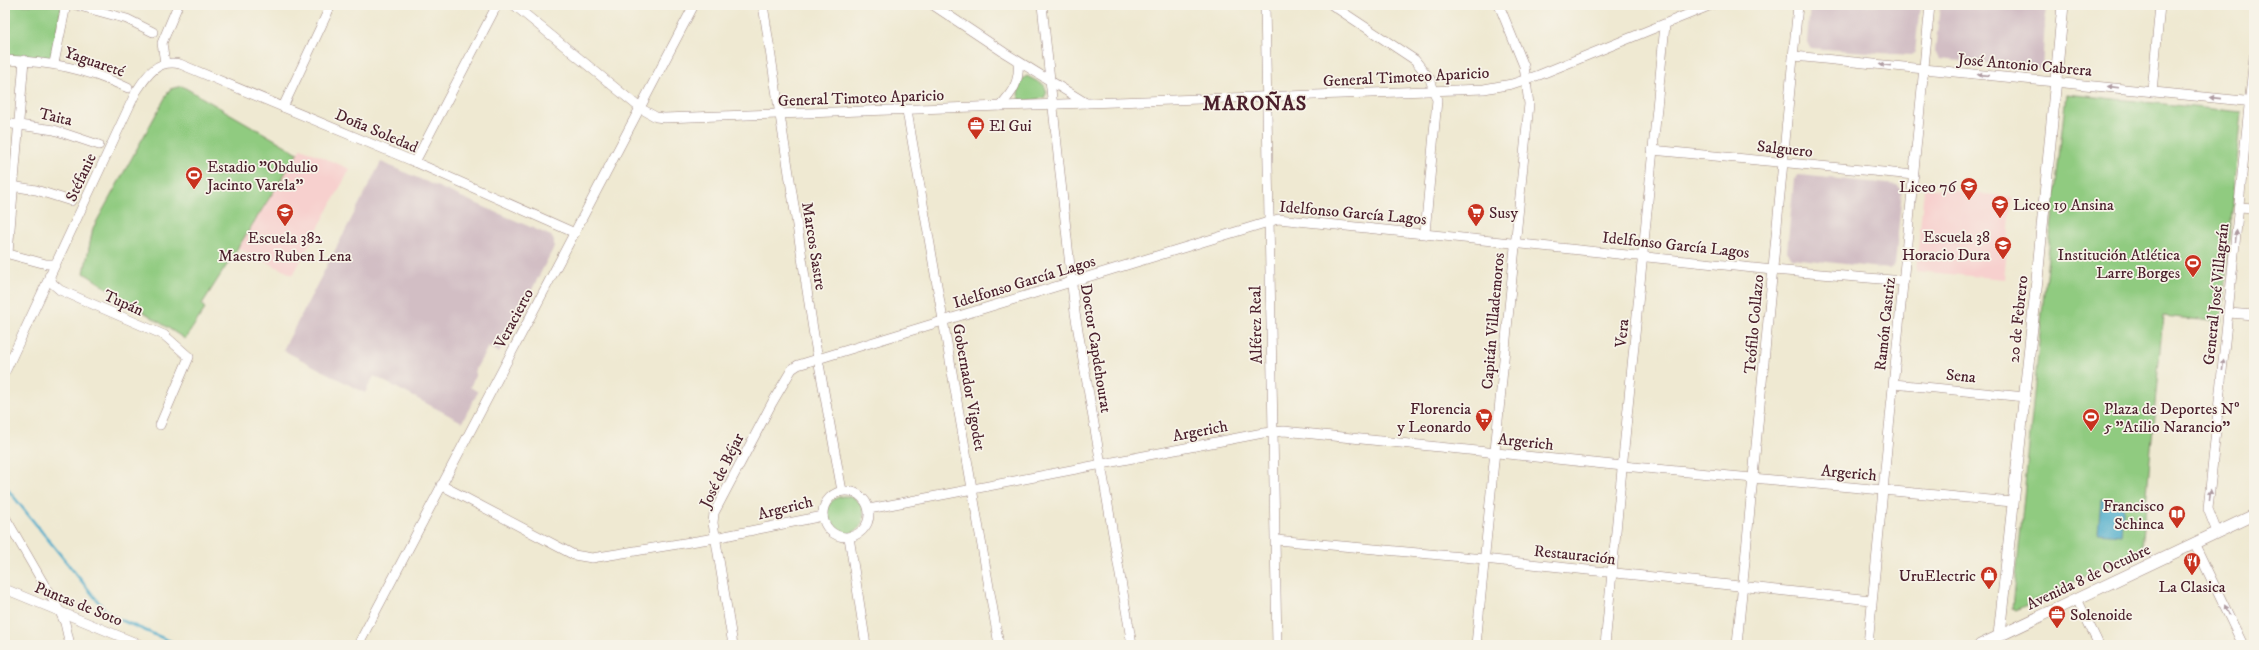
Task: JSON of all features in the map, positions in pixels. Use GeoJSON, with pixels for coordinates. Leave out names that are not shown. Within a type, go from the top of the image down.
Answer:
{"type":"FeatureCollection","features":[{"type":"Feature","properties":{"kind":"main road","name":"20 de Febrero"},"geometry":{"type":"LineString","coordinates":[[1999,635],[2012,502],[2025,397],[2063,5]]}},
{"type":"Feature","properties":{"kind":"main road","name":"Avenida 8 de Octubre"},"geometry":{"type":"LineString","coordinates":[[1980,645],[2254,515]]}},
{"type":"Feature","properties":{"kind":"street"},"geometry":{"type":"LineString","coordinates":[[54,63],[66,5]]}},
{"type":"Feature","properties":{"kind":"street"},"geometry":{"type":"LineString","coordinates":[[76,5],[127,19],[153,32]]}},
{"type":"Feature","properties":{"kind":"street"},"geometry":{"type":"LineString","coordinates":[[165,63],[162,43],[178,5]]}},
{"type":"Feature","properties":{"kind":"street"},"geometry":{"type":"LineString","coordinates":[[283,107],[331,5]]}},
{"type":"Feature","properties":{"kind":"street"},"geometry":{"type":"LineString","coordinates":[[415,162],[497,5]]}},
{"type":"Feature","properties":{"kind":"street","name":"General Timoteo Aparicio"},"geometry":{"type":"LineString","coordinates":[[514,5],[640,108],[656,117],[664,118],[1435,92],[1484,89],[1527,79],[1665,25],[1711,5]]}},
{"type":"Feature","properties":{"kind":"street","name":"Veracierto"},"geometry":{"type":"LineString","coordinates":[[358,645],[694,5]]}},
{"type":"Feature","properties":{"kind":"street","name":"Marcos Sastre"},"geometry":{"type":"LineString","coordinates":[[763,5],[819,359],[842,491]]}},
{"type":"Feature","properties":{"kind":"street"},"geometry":{"type":"LineString","coordinates":[[933,5],[1018,62],[1087,104]]}},
{"type":"Feature","properties":{"kind":"street","name":"Doctor Capdehourat"},"geometry":{"type":"LineString","coordinates":[[1042,5],[1071,282],[1100,466],[1132,645]]}},
{"type":"Feature","properties":{"kind":"street","name":"Alférez Real"},"geometry":{"type":"LineString","coordinates":[[1265,5],[1277,645]]}},
{"type":"Feature","properties":{"kind":"street"},"geometry":{"type":"LineString","coordinates":[[1332,5],[1415,60],[1428,74],[1435,92],[1437,107],[1425,233]]}},
{"type":"Feature","properties":{"kind":"street","name":"Capitán Villademoros"},"geometry":{"type":"LineString","coordinates":[[1476,645],[1528,104],[1527,79],[1519,53],[1499,5]]}},
{"type":"Feature","properties":{"kind":"street","name":"Teófilo Collazo"},"geometry":{"type":"LineString","coordinates":[[1737,645],[1744,587],[1798,5]]}},
{"type":"Feature","properties":{"kind":"street","name":"Ramón Castriz"},"geometry":{"type":"LineString","coordinates":[[1868,645],[1871,600],[1894,384],[1930,5]]}},
{"type":"Feature","properties":{"kind":"street"},"geometry":{"type":"LineString","coordinates":[[2152,92],[2160,5]]}},
{"type":"Feature","properties":{"kind":"street","name":"Vera"},"geometry":{"type":"LineString","coordinates":[[1605,645],[1644,255],[1652,150],[1665,25]]}},
{"type":"Feature","properties":{"kind":"street","name":"José Antonio Cabrera"},"geometry":{"type":"LineString","coordinates":[[1794,56],[2252,102]]}},
{"type":"Feature","properties":{"kind":"street","name":"General José Villagrán"},"geometry":{"type":"LineString","coordinates":[[2217,532],[2208,509],[2239,207],[2252,102],[2254,57]]}},
{"type":"Feature","properties":{"kind":"street","name":"Yaguareté"},"geometry":{"type":"LineString","coordinates":[[5,60],[54,63],[91,72],[128,88]]}},
{"type":"Feature","properties":{"kind":"street"},"geometry":{"type":"LineString","coordinates":[[24,60],[18,124],[9,185],[6,253],[46,264],[55,264]]}},
{"type":"Feature","properties":{"kind":"street"},"geometry":{"type":"LineString","coordinates":[[1000,106],[1016,86],[1019,75],[1018,62]]}},
{"type":"Feature","properties":{"kind":"street","name":"Doña Soledad"},"geometry":{"type":"LineString","coordinates":[[165,63],[180,64],[415,162],[575,233]]}},
{"type":"Feature","properties":{"kind":"street","name":"Stéfanie"},"geometry":{"type":"LineString","coordinates":[[6,370],[136,92],[149,73],[156,67],[165,63]]}},
{"type":"Feature","properties":{"kind":"street","name":"Gobernador Vigodet"},"geometry":{"type":"LineString","coordinates":[[908,110],[942,321],[973,490],[999,645]]}},
{"type":"Feature","properties":{"kind":"street","name":"Taita"},"geometry":{"type":"LineString","coordinates":[[5,123],[67,133],[99,145]]}},
{"type":"Feature","properties":{"kind":"street","name":"Salguero"},"geometry":{"type":"LineString","coordinates":[[1652,150],[1914,175]]}},
{"type":"Feature","properties":{"kind":"street"},"geometry":{"type":"LineString","coordinates":[[9,185],[71,201]]}},
{"type":"Feature","properties":{"kind":"street"},"geometry":{"type":"LineString","coordinates":[[2239,207],[2254,208]]}},
{"type":"Feature","properties":{"kind":"street","name":"Idelfonso García Lagos"},"geometry":{"type":"LineString","coordinates":[[819,359],[1269,220],[1278,219],[1644,255],[1773,270],[1904,281]]}},
{"type":"Feature","properties":{"kind":"street","name":"Tupán"},"geometry":{"type":"LineString","coordinates":[[49,276],[53,284],[60,290],[164,335],[189,357],[160,425]]}},
{"type":"Feature","properties":{"kind":"street"},"geometry":{"type":"LineString","coordinates":[[2228,313],[2254,315]]}},
{"type":"Feature","properties":{"kind":"street","name":"José de Béjar"},"geometry":{"type":"LineString","coordinates":[[733,645],[715,538],[713,523],[714,512],[772,403],[792,369],[798,365],[819,359]]}},
{"type":"Feature","properties":{"kind":"street","name":"Sena"},"geometry":{"type":"LineString","coordinates":[[1894,384],[2025,397]]}},
{"type":"Feature","properties":{"kind":"street","name":"Argerich"},"geometry":{"type":"LineString","coordinates":[[869,509],[1272,432],[2012,502]]}},
{"type":"Feature","properties":{"kind":"street","name":"Argerich"},"geometry":{"type":"LineString","coordinates":[[441,485],[580,557],[600,558],[715,538],[823,516],[826,503],[835,493],[842,491]]}},
{"type":"Feature","properties":{"kind":"street"},"geometry":{"type":"LineString","coordinates":[[823,516],[829,529],[841,537],[849,537],[862,531],[869,517],[869,509],[862,497],[856,493],[842,491]]}},
{"type":"Feature","properties":{"kind":"street"},"geometry":{"type":"LineString","coordinates":[[5,517],[60,612],[65,623],[70,645]]}},
{"type":"Feature","properties":{"kind":"street"},"geometry":{"type":"LineString","coordinates":[[849,537],[866,645]]}},
{"type":"Feature","properties":{"kind":"street","name":"Restauración"},"geometry":{"type":"LineString","coordinates":[[1276,540],[1484,559],[1613,574],[1871,600]]}},
{"type":"Feature","properties":{"kind":"street"},"geometry":{"type":"LineString","coordinates":[[2194,543],[2244,645]]}},
{"type":"Feature","properties":{"kind":"street","name":"Puntas de Soto"},"geometry":{"type":"LineString","coordinates":[[5,589],[141,645]]}},
{"type":"Feature","properties":{"kind":"street"},"geometry":{"type":"LineString","coordinates":[[2077,599],[2099,645]]}},
{"type":"Feature","properties":{"kind":"shaded area"},"geometry":{"type":"Polygon","coordinates":[[[1810,5],[1920,5],[1915,52],[1911,55],[1810,48],[1807,42],[1810,5]]]}},
{"type":"Feature","properties":{"kind":"shaded area"},"geometry":{"type":"Polygon","coordinates":[[[1940,5],[2046,5],[2042,69],[1940,59],[1935,52],[1940,5]]]}},
{"type":"Feature","properties":{"kind":"shaded area","name":"Escuela 382 Maestro Ruben Lena"},"geometry":{"type":"Polygon","coordinates":[[[301,148],[350,169],[293,275],[238,248],[301,148]]]}},
{"type":"Feature","properties":{"kind":"shaded area"},"geometry":{"type":"Polygon","coordinates":[[[381,162],[551,236],[554,241],[554,247],[499,353],[488,347],[474,372],[476,374],[470,387],[478,392],[462,422],[374,376],[365,393],[283,350],[381,162]]]}},
{"type":"Feature","properties":{"kind":"shaded area"},"geometry":{"type":"Polygon","coordinates":[[[1799,175],[1897,185],[1902,190],[1895,265],[1889,269],[1792,258],[1787,251],[1794,179],[1799,175]]]}},
{"type":"Feature","properties":{"kind":"shaded area"},"geometry":{"type":"Polygon","coordinates":[[[1924,188],[2012,197],[2004,279],[1916,271],[1924,188]]]}},
{"type":"Feature","properties":{"kind":"green space"},"geometry":{"type":"Polygon","coordinates":[[[5,5],[62,5],[52,54],[48,59],[5,56],[5,5]]]}},
{"type":"Feature","properties":{"kind":"green space"},"geometry":{"type":"Polygon","coordinates":[[[1027,76],[1044,85],[1047,92],[1044,98],[1024,101],[1019,99],[1018,93],[1022,79],[1027,76]]]}},
{"type":"Feature","properties":{"kind":"green space","name":"Estadio \"Obdulio Jacinto Varela\""},"geometry":{"type":"Polygon","coordinates":[[[182,86],[298,153],[202,304],[205,309],[185,339],[84,273],[93,228],[170,89],[182,86]]]}},
{"type":"Feature","properties":{"kind":"green space"},"geometry":{"type":"Polygon","coordinates":[[[2066,94],[2242,112],[2221,322],[2163,316],[2142,549],[2016,610],[2013,608],[2043,302],[2066,94]]]}},
{"type":"Feature","properties":{"kind":"green space"},"geometry":{"type":"Polygon","coordinates":[[[845,496],[858,502],[864,515],[858,528],[845,534],[832,528],[826,515],[832,502],[845,496]]]}},
{"type":"Feature","properties":{"kind":"water"},"geometry":{"type":"Polygon","coordinates":[[[2101,499],[2124,501],[2121,535],[2098,533],[2101,499]]]}},
{"type":"Feature","properties":{"kind":"waterway"},"geometry":{"type":"LineString","coordinates":[[5,486],[105,610],[114,617],[179,645]]}},
{"type":"Feature","properties":{"kind":"place","name":"El Gui"},"geometry":{"type":"Point","coordinates":[976,140]}},
{"type":"Feature","properties":{"kind":"place","name":"Estadio \"Obdulio Jacinto Varela\""},"geometry":{"type":"Point","coordinates":[194,190]}},
{"type":"Feature","properties":{"kind":"place","name":"Liceo 76"},"geometry":{"type":"Point","coordinates":[1969,201]}},
{"type":"Feature","properties":{"kind":"place","name":"Liceo 19 Ansina"},"geometry":{"type":"Point","coordinates":[2000,219]}},
{"type":"Feature","properties":{"kind":"place","name":"Escuela 382 Maestro Ruben Lena"},"geometry":{"type":"Point","coordinates":[285,227]}},
{"type":"Feature","properties":{"kind":"place","name":"Susy"},"geometry":{"type":"Point","coordinates":[1476,227]}},
{"type":"Feature","properties":{"kind":"place","name":"Escuela 38 Horacio Dura"},"geometry":{"type":"Point","coordinates":[2003,260]}},
{"type":"Feature","properties":{"kind":"place","name":"Institución Atlética Larre Borges"},"geometry":{"type":"Point","coordinates":[2193,278]}},
{"type":"Feature","properties":{"kind":"place","name":"Florencia y Leonardo"},"geometry":{"type":"Point","coordinates":[1484,432]}},
{"type":"Feature","properties":{"kind":"place","name":"Plaza de Deportes Nº 5 \"Atilio Narancio\""},"geometry":{"type":"Point","coordinates":[2091,432]}},
{"type":"Feature","properties":{"kind":"place","name":"Francisco Schinca"},"geometry":{"type":"Point","coordinates":[2177,529]}},
{"type":"Feature","properties":{"kind":"place","name":"La Clasica"},"geometry":{"type":"Point","coordinates":[2192,576]}},
{"type":"Feature","properties":{"kind":"place","name":"UruElectric"},"geometry":{"type":"Point","coordinates":[1989,590]}},
{"type":"Feature","properties":{"kind":"place","name":"Solenoide"},"geometry":{"type":"Point","coordinates":[2057,629]}},
{"type":"Feature","properties":{"kind":"district","name":"MAROÑAS"},"geometry":{"type":"Point","coordinates":[1255,103]}}]}
